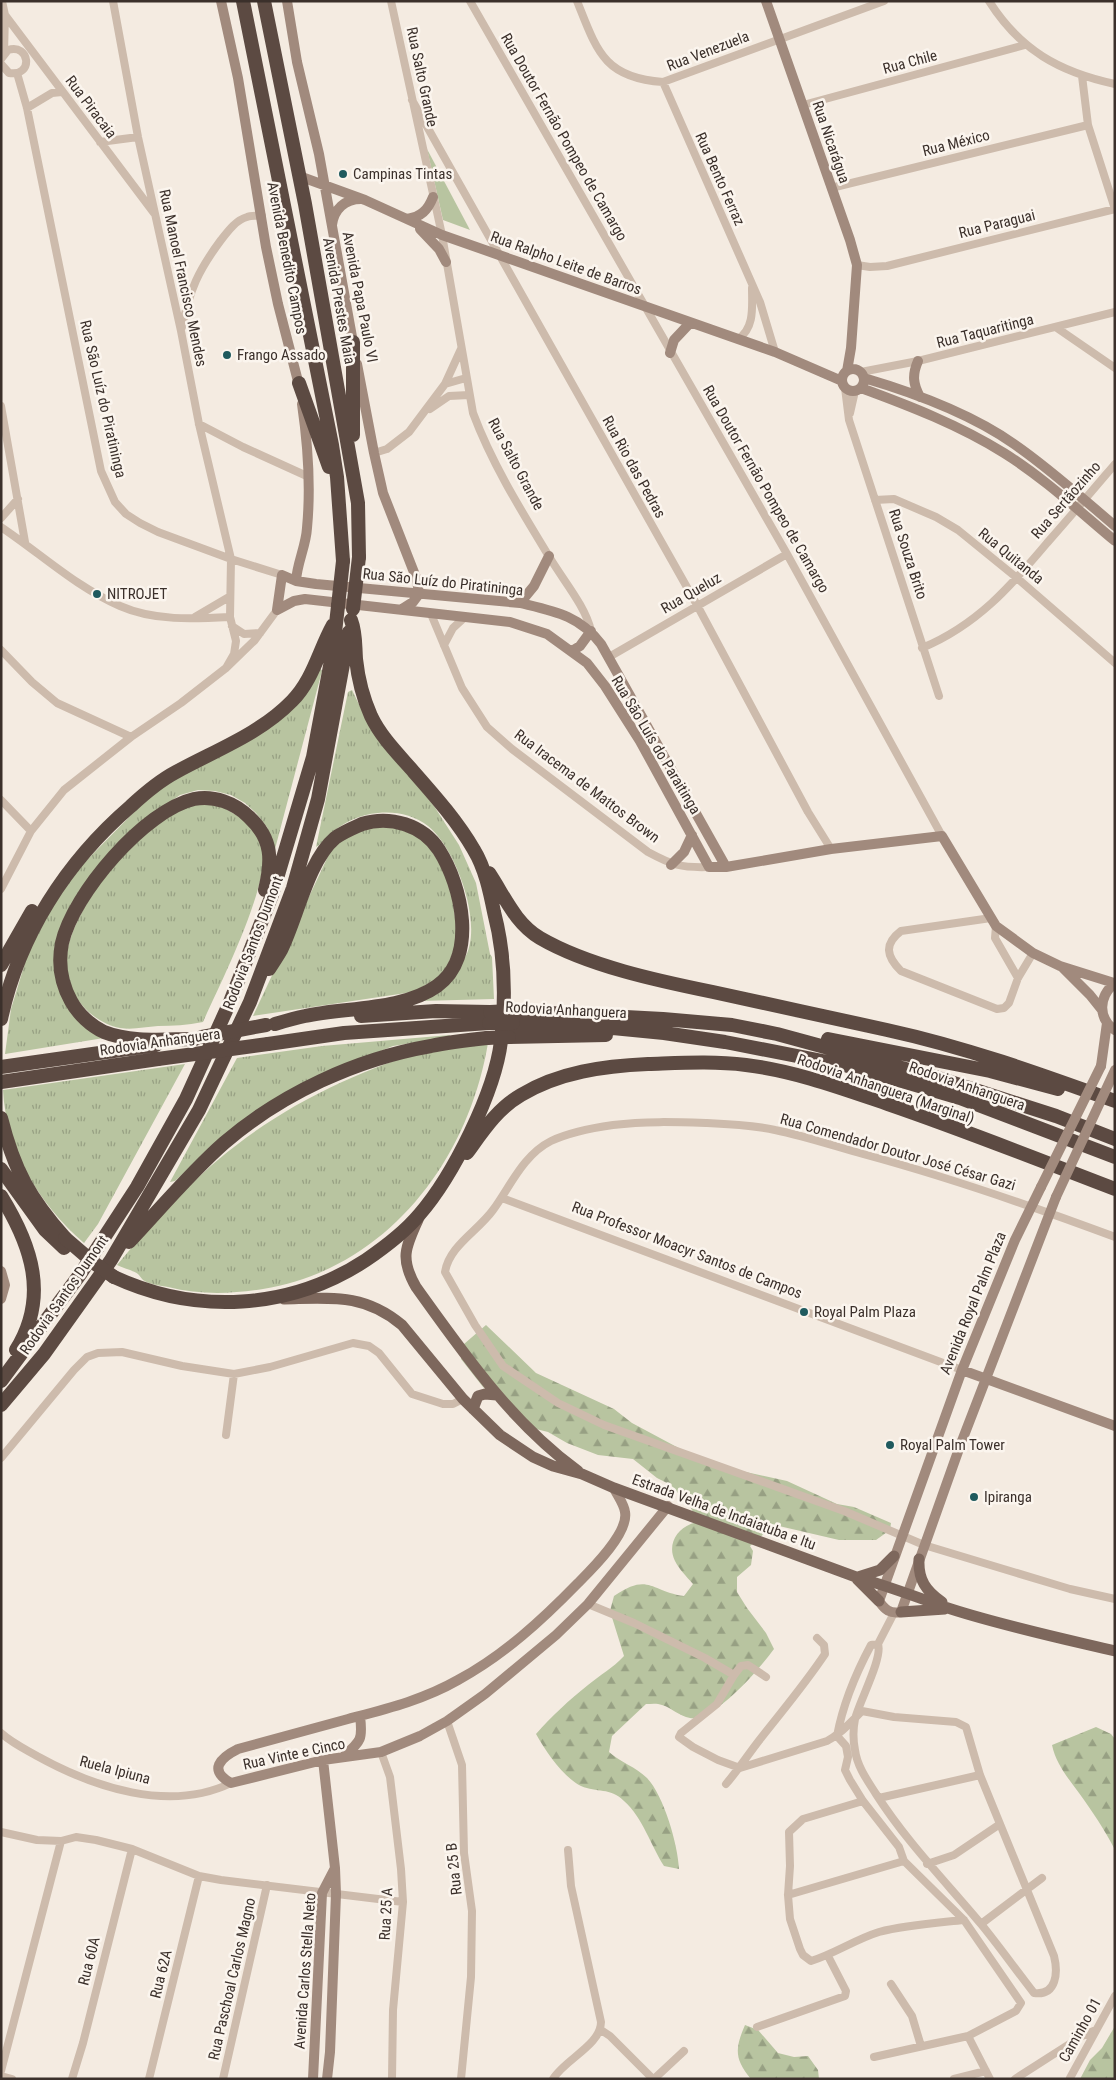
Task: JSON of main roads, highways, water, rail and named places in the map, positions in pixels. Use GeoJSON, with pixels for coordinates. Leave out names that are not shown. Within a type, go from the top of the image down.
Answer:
{"type":"FeatureCollection","features":[{"type":"Feature","properties":{"kind":"highway"},"geometry":{"type":"LineString","coordinates":[[1,965],[35,907],[73,853],[115,810],[156,784],[273,719],[294,700],[310,676],[337,612],[343,561],[337,477],[331,436],[243,1]]}},
{"type":"Feature","properties":{"kind":"highway","name":"Avenida Prestes Maia"},"geometry":{"type":"LineString","coordinates":[[264,1],[299,176],[358,503],[359,557],[352,614]]}},
{"type":"Feature","properties":{"kind":"highway"},"geometry":{"type":"LineString","coordinates":[[353,342],[354,443],[358,503]]}},
{"type":"Feature","properties":{"kind":"highway"},"geometry":{"type":"LineString","coordinates":[[299,383],[313,427],[327,458],[339,509]]}},
{"type":"Feature","properties":{"kind":"highway","name":"Rodovia Santos Dumont"},"geometry":{"type":"LineString","coordinates":[[1,1381],[81,1273],[137,1186],[186,1099],[239,980],[272,895],[313,757],[327,688],[337,612]]}},
{"type":"Feature","properties":{"kind":"highway"},"geometry":{"type":"LineString","coordinates":[[352,614],[356,633],[356,661],[363,697],[381,734],[430,791],[475,852],[505,903],[518,919],[539,937],[579,956],[655,980],[951,1046],[1010,1064],[1115,1103]]}},
{"type":"Feature","properties":{"kind":"highway","name":"Rodovia Santos Dumont"},"geometry":{"type":"LineString","coordinates":[[1,1406],[44,1354],[111,1260],[199,1110],[250,1002],[293,888],[318,799],[352,614]]}},
{"type":"Feature","properties":{"kind":"highway"},"geometry":{"type":"LineString","coordinates":[[1,1019],[12,979],[26,943],[54,893],[82,855],[109,825],[156,784]]}},
{"type":"Feature","properties":{"kind":"highway"},"geometry":{"type":"LineString","coordinates":[[198,1038],[150,1039],[125,1037],[104,1032],[88,1022],[76,1009],[66,992],[61,974],[60,956],[62,942],[82,899],[110,860],[143,829],[180,803],[196,799],[213,798],[230,803],[257,824],[266,839],[270,856],[265,891],[239,980]]}},
{"type":"Feature","properties":{"kind":"highway"},"geometry":{"type":"LineString","coordinates":[[250,1002],[281,950],[318,860],[336,838],[353,828],[380,820],[390,820],[406,824],[423,834],[439,850],[459,899],[463,924],[462,944],[450,972],[437,986],[408,999],[305,1016],[271,1024]]}},
{"type":"Feature","properties":{"kind":"highway"},"geometry":{"type":"LineString","coordinates":[[1,1118],[11,1153],[27,1189],[36,1205],[65,1243],[81,1261],[132,1286],[156,1294],[202,1302],[222,1303],[262,1299],[297,1292],[352,1269],[398,1236],[421,1214],[443,1182],[464,1145],[479,1112],[497,1062],[501,1041],[502,955],[492,903],[475,852]]}},
{"type":"Feature","properties":{"kind":"highway","name":"Rodovia Anhanguera"},"geometry":{"type":"LineString","coordinates":[[1,1082],[16,1072],[271,1024],[436,1011],[490,1017]]}},
{"type":"Feature","properties":{"kind":"highway","name":"Rodovia Anhanguera"},"geometry":{"type":"LineString","coordinates":[[1,1067],[16,1072],[158,1059],[353,1032],[490,1017],[663,1018],[732,1025],[777,1034],[935,1076],[1056,1116],[1115,1140]]}},
{"type":"Feature","properties":{"kind":"highway","name":"Rodovia Anhanguera"},"geometry":{"type":"LineString","coordinates":[[513,1017],[664,1033],[772,1051],[867,1071],[960,1098],[1115,1157]]}},
{"type":"Feature","properties":{"kind":"highway"},"geometry":{"type":"LineString","coordinates":[[111,1260],[224,1143],[299,1092],[346,1070],[429,1046],[487,1038],[664,1033]]}},
{"type":"Feature","properties":{"kind":"highway"},"geometry":{"type":"LineString","coordinates":[[777,1034],[830,1040],[990,1071],[1115,1103]]}},
{"type":"Feature","properties":{"kind":"highway","name":"Rodovia Anhanguera (Marginal)"},"geometry":{"type":"LineString","coordinates":[[443,1182],[494,1117],[519,1095],[553,1079],[588,1070],[633,1065],[722,1062],[780,1070],[810,1078],[927,1117],[1115,1189]]}},
{"type":"Feature","properties":{"kind":"highway"},"geometry":{"type":"LineString","coordinates":[[1,1169],[40,1225],[65,1243]]}},
{"type":"Feature","properties":{"kind":"highway"},"geometry":{"type":"LineString","coordinates":[[1,1196],[23,1240],[33,1276],[35,1293],[30,1323],[1,1374]]}},
{"type":"Feature","properties":{"kind":"main road","name":"Estrada Velha de Indaiatuba e Itu"},"geometry":{"type":"LineString","coordinates":[[421,1214],[405,1252],[407,1271],[441,1322],[497,1395],[555,1454],[582,1474]]}},
{"type":"Feature","properties":{"kind":"main road","name":"Estrada Velha de Indaiatuba e Itu"},"geometry":{"type":"LineString","coordinates":[[262,1299],[355,1300],[368,1304],[390,1315],[402,1326],[473,1409],[500,1435],[533,1457],[856,1577],[952,1609]]}},
{"type":"Feature","properties":{"kind":"main road"},"geometry":{"type":"LineString","coordinates":[[473,1409],[478,1396],[485,1394],[497,1395]]}},
{"type":"Feature","properties":{"kind":"main road"},"geometry":{"type":"LineString","coordinates":[[879,1601],[856,1577],[880,1570],[894,1556]]}},
{"type":"Feature","properties":{"kind":"main road"},"geometry":{"type":"LineString","coordinates":[[919,1560],[919,1572],[923,1585],[952,1609]]}},
{"type":"Feature","properties":{"kind":"main road"},"geometry":{"type":"LineString","coordinates":[[897,1613],[952,1609],[1034,1632],[1115,1651]]}},
{"type":"Feature","properties":{"kind":"place","name":"Campinas Tintas"},"geometry":{"type":"Point","coordinates":[343,174]}},
{"type":"Feature","properties":{"kind":"place","name":"Frango Assado"},"geometry":{"type":"Point","coordinates":[227,355]}},
{"type":"Feature","properties":{"kind":"place","name":"NITROJET"},"geometry":{"type":"Point","coordinates":[97,594]}},
{"type":"Feature","properties":{"kind":"place","name":"Royal Palm Plaza"},"geometry":{"type":"Point","coordinates":[804,1312]}},
{"type":"Feature","properties":{"kind":"place","name":"Royal Palm Tower"},"geometry":{"type":"Point","coordinates":[890,1445]}},
{"type":"Feature","properties":{"kind":"place","name":"Ipiranga"},"geometry":{"type":"Point","coordinates":[974,1497]}}]}
